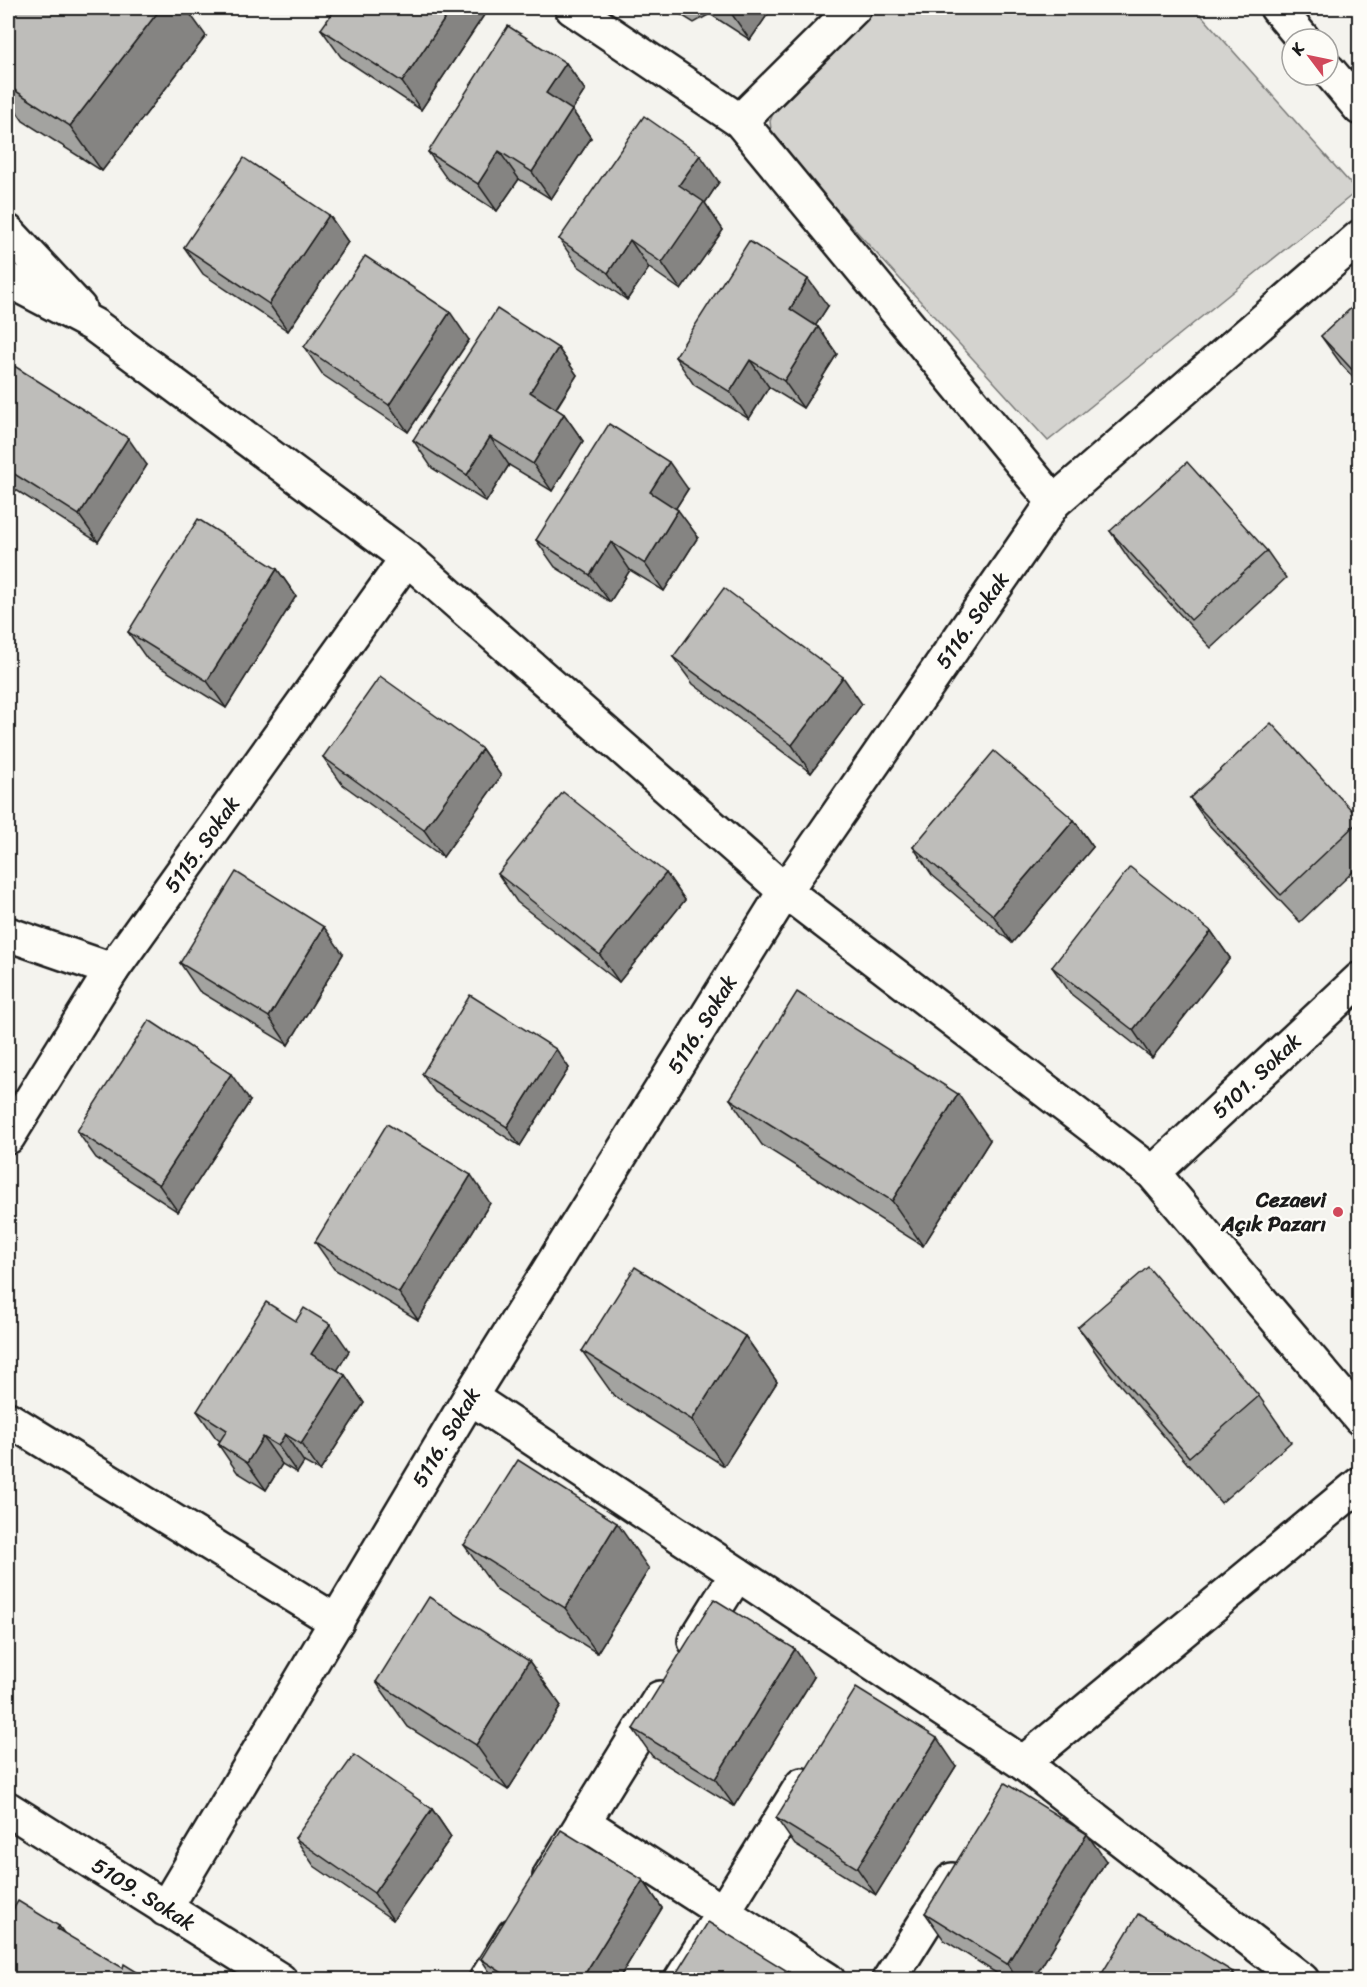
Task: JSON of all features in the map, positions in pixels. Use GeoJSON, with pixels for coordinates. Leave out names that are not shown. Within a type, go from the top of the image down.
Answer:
{"type":"FeatureCollection","features":[{"type":"Feature","properties":{"kind":"street"},"geometry":{"type":"LineString","coordinates":[[572,8],[740,121],[1054,502]]}},
{"type":"Feature","properties":{"kind":"street"},"geometry":{"type":"LineString","coordinates":[[740,121],[854,8]]}},
{"type":"Feature","properties":{"kind":"street"},"geometry":{"type":"LineString","coordinates":[[1277,8],[1293,27]]}},
{"type":"Feature","properties":{"kind":"street"},"geometry":{"type":"LineString","coordinates":[[1340,85],[1359,108]]}},
{"type":"Feature","properties":{"kind":"street"},"geometry":{"type":"LineString","coordinates":[[8,232],[94,325]]}},
{"type":"Feature","properties":{"kind":"street","name":"5116. Sokak"},"geometry":{"type":"LineString","coordinates":[[165,1909],[470,1397],[785,891],[1054,502],[1359,237]]}},
{"type":"Feature","properties":{"kind":"street"},"geometry":{"type":"LineString","coordinates":[[8,280],[94,325],[407,558],[785,891],[1153,1173],[1359,1418]]}},
{"type":"Feature","properties":{"kind":"street","name":"5115. Sokak"},"geometry":{"type":"LineString","coordinates":[[8,1137],[112,970],[407,558]]}},
{"type":"Feature","properties":{"kind":"street"},"geometry":{"type":"LineString","coordinates":[[8,934],[112,970]]}},
{"type":"Feature","properties":{"kind":"street","name":"5101. Sokak"},"geometry":{"type":"LineString","coordinates":[[1153,1173],[1359,979]]}},
{"type":"Feature","properties":{"kind":"street"},"geometry":{"type":"LineString","coordinates":[[470,1397],[1023,1763],[1302,1980]]}},
{"type":"Feature","properties":{"kind":"street"},"geometry":{"type":"LineString","coordinates":[[8,1419],[337,1622]]}},
{"type":"Feature","properties":{"kind":"street"},"geometry":{"type":"LineString","coordinates":[[1023,1763],[1359,1484]]}},
{"type":"Feature","properties":{"kind":"street"},"geometry":{"type":"LineString","coordinates":[[486,1980],[737,1574]]}},
{"type":"Feature","properties":{"kind":"street"},"geometry":{"type":"LineString","coordinates":[[681,1980],[820,1756]]}},
{"type":"Feature","properties":{"kind":"street","name":"5109. Sokak"},"geometry":{"type":"LineString","coordinates":[[8,1809],[279,1980]]}},
{"type":"Feature","properties":{"kind":"street"},"geometry":{"type":"LineString","coordinates":[[583,1822],[828,1980]]}},
{"type":"Feature","properties":{"kind":"street"},"geometry":{"type":"LineString","coordinates":[[889,1980],[968,1855]]}},
{"type":"Feature","properties":{"kind":"shaded area"},"geometry":{"type":"Polygon","coordinates":[[[875,8],[1195,8],[1357,191],[1048,441],[772,139],[770,121],[776,106],[875,8]]]}},
{"type":"Feature","properties":{"kind":"building"},"geometry":{"type":"Polygon","coordinates":[[[8,8],[161,8],[70,126],[8,86],[8,8]]]}},
{"type":"Feature","properties":{"kind":"building"},"geometry":{"type":"Polygon","coordinates":[[[336,8],[452,8],[402,82],[321,29],[336,8]]]}},
{"type":"Feature","properties":{"kind":"building"},"geometry":{"type":"Polygon","coordinates":[[[723,8],[735,8],[731,13],[723,8]]]}},
{"type":"Feature","properties":{"kind":"building"},"geometry":{"type":"Polygon","coordinates":[[[508,26],[566,63],[546,93],[572,110],[532,172],[499,151],[478,184],[428,152],[508,26]]]}},
{"type":"Feature","properties":{"kind":"building"},"geometry":{"type":"Polygon","coordinates":[[[644,116],[700,155],[679,185],[704,202],[662,263],[630,240],[608,273],[559,239],[644,116]]]}},
{"type":"Feature","properties":{"kind":"building"},"geometry":{"type":"Polygon","coordinates":[[[244,158],[329,215],[269,304],[184,247],[244,158]]]}},
{"type":"Feature","properties":{"kind":"building"},"geometry":{"type":"Polygon","coordinates":[[[749,241],[808,279],[790,309],[818,327],[784,381],[750,360],[730,392],[675,357],[749,241]]]}},
{"type":"Feature","properties":{"kind":"building"},"geometry":{"type":"Polygon","coordinates":[[[365,256],[450,312],[389,405],[304,347],[365,256]]]}},
{"type":"Feature","properties":{"kind":"building"},"geometry":{"type":"Polygon","coordinates":[[[1359,301],[1359,377],[1321,336],[1359,301]]]}},
{"type":"Feature","properties":{"kind":"building"},"geometry":{"type":"Polygon","coordinates":[[[497,309],[558,348],[530,392],[564,414],[533,464],[490,437],[467,475],[413,440],[497,309]]]}},
{"type":"Feature","properties":{"kind":"building"},"geometry":{"type":"Polygon","coordinates":[[[8,362],[128,438],[79,515],[8,470],[8,362]]]}},
{"type":"Feature","properties":{"kind":"building"},"geometry":{"type":"Polygon","coordinates":[[[609,424],[669,462],[650,492],[678,510],[645,564],[611,542],[590,575],[536,540],[609,424]]]}},
{"type":"Feature","properties":{"kind":"building"},"geometry":{"type":"Polygon","coordinates":[[[1187,462],[1267,551],[1191,620],[1110,531],[1187,462]]]}},
{"type":"Feature","properties":{"kind":"building"},"geometry":{"type":"Polygon","coordinates":[[[198,519],[277,569],[207,681],[128,632],[198,519]]]}},
{"type":"Feature","properties":{"kind":"building"},"geometry":{"type":"Polygon","coordinates":[[[724,588],[843,677],[792,745],[673,657],[724,588]]]}},
{"type":"Feature","properties":{"kind":"building"},"geometry":{"type":"Polygon","coordinates":[[[380,676],[482,749],[424,830],[323,757],[380,676]]]}},
{"type":"Feature","properties":{"kind":"building"},"geometry":{"type":"Polygon","coordinates":[[[1271,723],[1359,818],[1359,821],[1281,895],[1190,798],[1271,723]]]}},
{"type":"Feature","properties":{"kind":"building"},"geometry":{"type":"Polygon","coordinates":[[[994,751],[1074,820],[993,915],[913,847],[994,751]]]}},
{"type":"Feature","properties":{"kind":"building"},"geometry":{"type":"Polygon","coordinates":[[[563,792],[666,873],[600,955],[498,874],[563,792]]]}},
{"type":"Feature","properties":{"kind":"building"},"geometry":{"type":"Polygon","coordinates":[[[1130,867],[1211,931],[1133,1030],[1052,967],[1130,867]]]}},
{"type":"Feature","properties":{"kind":"building"},"geometry":{"type":"Polygon","coordinates":[[[236,872],[324,927],[269,1017],[180,963],[236,872]]]}},
{"type":"Feature","properties":{"kind":"building"},"geometry":{"type":"Polygon","coordinates":[[[797,992],[958,1094],[892,1201],[730,1099],[797,992]]]}},
{"type":"Feature","properties":{"kind":"building"},"geometry":{"type":"Polygon","coordinates":[[[470,995],[556,1049],[507,1127],[422,1074],[470,995]]]}},
{"type":"Feature","properties":{"kind":"building"},"geometry":{"type":"Polygon","coordinates":[[[149,1020],[231,1074],[159,1185],[77,1131],[149,1020]]]}},
{"type":"Feature","properties":{"kind":"building"},"geometry":{"type":"Polygon","coordinates":[[[387,1124],[471,1175],[399,1293],[315,1242],[387,1124]]]}},
{"type":"Feature","properties":{"kind":"building"},"geometry":{"type":"Polygon","coordinates":[[[635,1267],[745,1336],[692,1420],[582,1351],[635,1267]]]}},
{"type":"Feature","properties":{"kind":"building"},"geometry":{"type":"Polygon","coordinates":[[[1148,1267],[1259,1396],[1189,1457],[1078,1327],[1148,1267]]]}},
{"type":"Feature","properties":{"kind":"building"},"geometry":{"type":"Polygon","coordinates":[[[266,1302],[296,1321],[304,1308],[330,1324],[311,1354],[345,1375],[301,1444],[285,1434],[278,1446],[263,1437],[247,1463],[218,1444],[227,1430],[197,1411],[266,1302]]]}},
{"type":"Feature","properties":{"kind":"building"},"geometry":{"type":"Polygon","coordinates":[[[518,1460],[617,1523],[565,1608],[464,1545],[518,1460]]]}},
{"type":"Feature","properties":{"kind":"building"},"geometry":{"type":"Polygon","coordinates":[[[429,1597],[529,1661],[476,1745],[376,1682],[429,1597]]]}},
{"type":"Feature","properties":{"kind":"building"},"geometry":{"type":"Polygon","coordinates":[[[714,1599],[795,1649],[715,1779],[633,1729],[714,1599]]]}},
{"type":"Feature","properties":{"kind":"building"},"geometry":{"type":"Polygon","coordinates":[[[856,1688],[937,1738],[857,1868],[776,1818],[856,1688]]]}},
{"type":"Feature","properties":{"kind":"building"},"geometry":{"type":"Polygon","coordinates":[[[354,1755],[432,1809],[374,1893],[295,1838],[354,1755]]]}},
{"type":"Feature","properties":{"kind":"building"},"geometry":{"type":"Polygon","coordinates":[[[1005,1783],[1087,1834],[1007,1964],[925,1913],[1005,1783]]]}},
{"type":"Feature","properties":{"kind":"building"},"geometry":{"type":"Polygon","coordinates":[[[561,1830],[643,1880],[581,1980],[513,1980],[481,1959],[561,1830]]]}},
{"type":"Feature","properties":{"kind":"building"},"geometry":{"type":"Polygon","coordinates":[[[18,1901],[59,1926],[57,1929],[123,1968],[124,1964],[150,1980],[8,1980],[8,1918],[18,1901]]]}},
{"type":"Feature","properties":{"kind":"building"},"geometry":{"type":"Polygon","coordinates":[[[1138,1914],[1233,1972],[1228,1980],[1098,1980],[1138,1914]]]}},
{"type":"Feature","properties":{"kind":"building"},"geometry":{"type":"Polygon","coordinates":[[[708,1922],[789,1972],[785,1980],[672,1980],[708,1922]]]}},
{"type":"Feature","properties":{"kind":"place","name":"Cezaevi Açık Pazarı"},"geometry":{"type":"Point","coordinates":[1338,1212]}}]}
